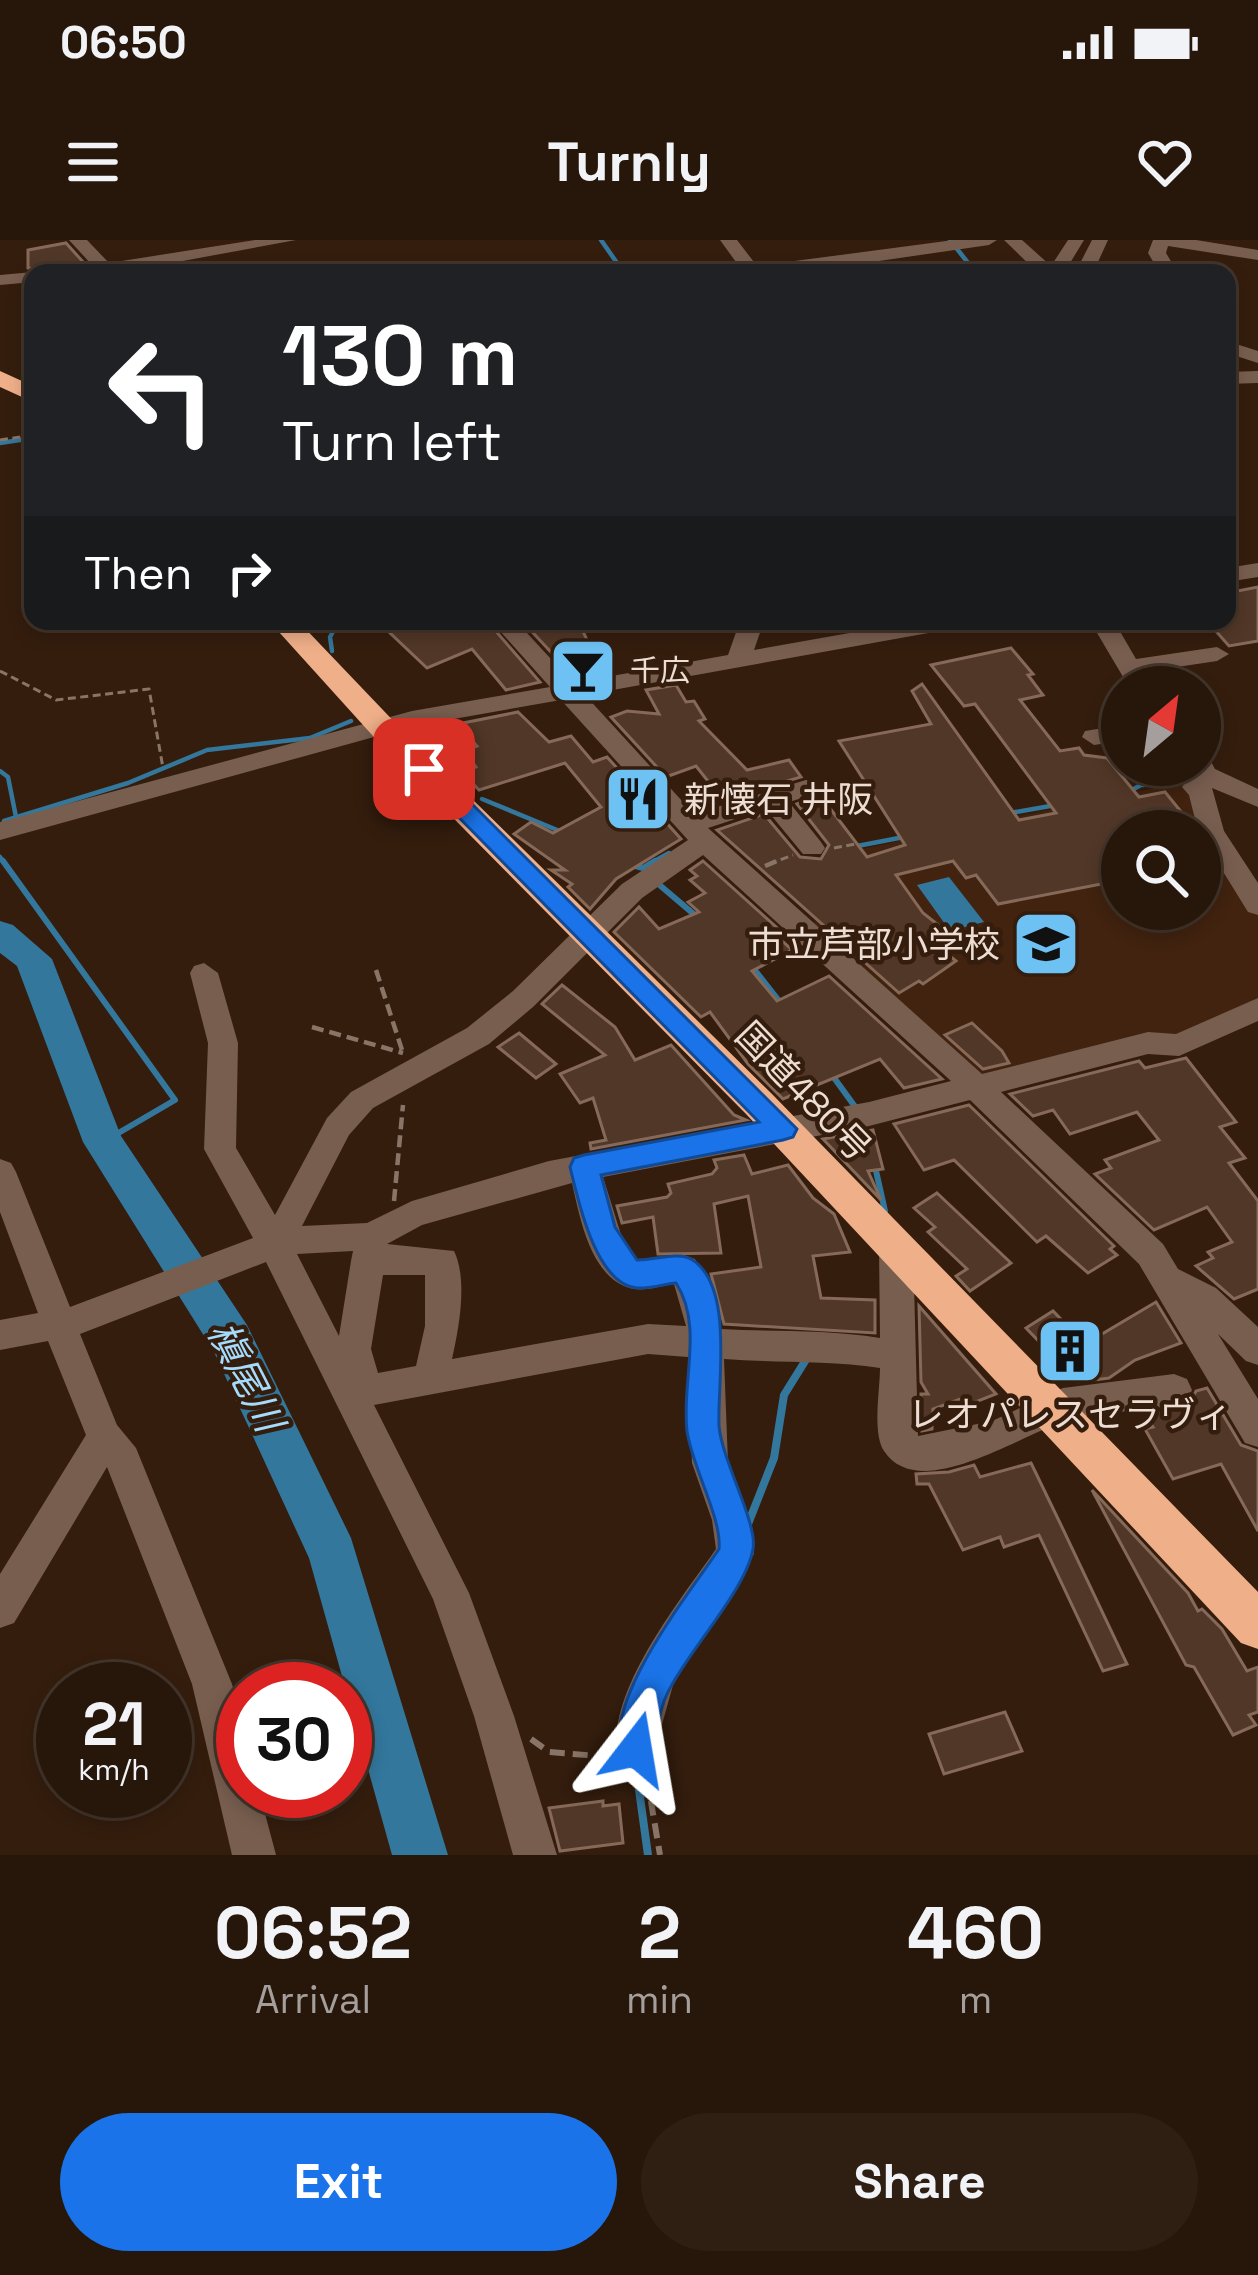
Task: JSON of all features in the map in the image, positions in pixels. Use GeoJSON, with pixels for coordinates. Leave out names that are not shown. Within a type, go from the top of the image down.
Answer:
{"type":"FeatureCollection","features":[{"type":"Feature","properties":{"kind":"highway","name":"国道480号"},"geometry":{"type":"LineString","coordinates":[[292,630],[783,1129],[1258,1626]]}},
{"type":"Feature","properties":{"kind":"street"},"geometry":{"type":"LineString","coordinates":[[77,240],[99,264]]}},
{"type":"Feature","properties":{"kind":"street"},"geometry":{"type":"LineString","coordinates":[[142,264],[288,240]]}},
{"type":"Feature","properties":{"kind":"street"},"geometry":{"type":"LineString","coordinates":[[802,240],[825,264]]}},
{"type":"Feature","properties":{"kind":"street"},"geometry":{"type":"LineString","coordinates":[[838,264],[988,240]]}},
{"type":"Feature","properties":{"kind":"street"},"geometry":{"type":"LineString","coordinates":[[1012,240],[1041,264]]}},
{"type":"Feature","properties":{"kind":"street"},"geometry":{"type":"LineString","coordinates":[[1162,240],[1258,255]]}},
{"type":"Feature","properties":{"kind":"street"},"geometry":{"type":"LineString","coordinates":[[1217,264],[1225,250]]}},
{"type":"Feature","properties":{"kind":"street"},"geometry":{"type":"LineString","coordinates":[[511,630],[697,833],[880,996],[1150,1254],[1258,1431]]}},
{"type":"Feature","properties":{"kind":"street"},"geometry":{"type":"LineString","coordinates":[[738,661],[749,630]]}},
{"type":"Feature","properties":{"kind":"street"},"geometry":{"type":"LineString","coordinates":[[0,831],[383,726],[907,630]]}},
{"type":"Feature","properties":{"kind":"street"},"geometry":{"type":"LineString","coordinates":[[1107,630],[1128,666]]}},
{"type":"Feature","properties":{"kind":"street"},"geometry":{"type":"LineString","coordinates":[[1161,666],[1197,651]]}},
{"type":"Feature","properties":{"kind":"street"},"geometry":{"type":"LineString","coordinates":[[1221,779],[1258,799]]}},
{"type":"Feature","properties":{"kind":"street"},"geometry":{"type":"LineString","coordinates":[[1195,786],[1201,790],[1211,831],[1258,905]]}},
{"type":"Feature","properties":{"kind":"street"},"geometry":{"type":"LineString","coordinates":[[269,1245],[312,1181],[338,1127],[362,1100],[405,1065],[478,1036],[697,833],[806,788]]}},
{"type":"Feature","properties":{"kind":"street"},"geometry":{"type":"LineString","coordinates":[[772,799],[812,848]]}},
{"type":"Feature","properties":{"kind":"street"},"geometry":{"type":"LineString","coordinates":[[204,973],[223,1043],[220,1150],[269,1245],[344,1351],[365,1391],[648,1339],[798,1349],[831,1346],[897,1356]]}},
{"type":"Feature","properties":{"kind":"street"},"geometry":{"type":"LineString","coordinates":[[535,1855],[494,1716],[450,1593],[344,1351],[378,1241],[412,1214],[584,1167],[973,1088],[1148,1043],[1179,1046],[1258,1009]]}},
{"type":"Feature","properties":{"kind":"street"},"geometry":{"type":"LineString","coordinates":[[584,1167],[610,1250],[637,1275],[683,1269],[696,1287],[706,1342],[703,1428],[713,1475],[737,1538],[735,1554],[655,1679],[638,1722],[636,1749]]}},
{"type":"Feature","properties":{"kind":"street"},"geometry":{"type":"LineString","coordinates":[[0,1172],[65,1323],[104,1436],[118,1448],[212,1684],[254,1855]]}},
{"type":"Feature","properties":{"kind":"street"},"geometry":{"type":"LineString","coordinates":[[0,1336],[65,1323],[269,1245],[378,1241],[442,1261],[442,1325],[431,1378]]}},
{"type":"Feature","properties":{"kind":"street"},"geometry":{"type":"LineString","coordinates":[[896,1246],[898,1442],[912,1453],[948,1450],[999,1436],[1051,1410],[1091,1399],[1174,1390]]}},
{"type":"Feature","properties":{"kind":"street"},"geometry":{"type":"LineString","coordinates":[[1168,1280],[1204,1298],[1258,1350]]}},
{"type":"Feature","properties":{"kind":"street"},"geometry":{"type":"LineString","coordinates":[[0,1609],[80,1484],[104,1436]]}},
{"type":"Feature","properties":{"kind":"path"},"geometry":{"type":"LineString","coordinates":[[0,671],[56,700],[149,689],[161,741],[159,763]]}},
{"type":"Feature","properties":{"kind":"path"},"geometry":{"type":"LineString","coordinates":[[376,970],[405,1065],[378,1241]]}},
{"type":"Feature","properties":{"kind":"path"},"geometry":{"type":"LineString","coordinates":[[312,1027],[405,1065]]}},
{"type":"Feature","properties":{"kind":"path"},"geometry":{"type":"LineString","coordinates":[[523,1733],[549,1752],[624,1758],[636,1749],[649,1784],[660,1855]]}},
{"type":"Feature","properties":{"kind":"shaded area","name":"市立芦部小学校"},"geometry":{"type":"Polygon","coordinates":[[[1182,786],[1200,791],[1209,810],[1101,810],[1101,930],[1221,930],[1221,833],[1258,908],[1258,1006],[1180,1042],[983,1083],[810,924],[852,904],[819,858],[1182,786]]]}},
{"type":"Feature","properties":{"kind":"water"},"geometry":{"type":"Polygon","coordinates":[[[949,877],[984,922],[950,931],[917,885],[949,877]]]}},
{"type":"Feature","properties":{"kind":"building"},"geometry":{"type":"Polygon","coordinates":[[[66,243],[84,263],[28,264],[28,250],[66,243]]]}},
{"type":"Feature","properties":{"kind":"building"},"geometry":{"type":"Polygon","coordinates":[[[1258,587],[1258,641],[1229,646],[1215,630],[1236,630],[1236,591],[1258,587]]]}},
{"type":"Feature","properties":{"kind":"building"},"geometry":{"type":"Polygon","coordinates":[[[495,630],[540,682],[506,690],[472,649],[427,668],[388,631],[495,630]]]}},
{"type":"Feature","properties":{"kind":"building"},"geometry":{"type":"Polygon","coordinates":[[[530,630],[582,630],[603,673],[575,678],[530,630]]]}},
{"type":"Feature","properties":{"kind":"building"},"geometry":{"type":"Polygon","coordinates":[[[1011,648],[1043,695],[1020,700],[1060,751],[1079,748],[1084,755],[1101,757],[1101,786],[1130,786],[1139,797],[1165,792],[1180,810],[1101,810],[1101,884],[998,904],[976,875],[966,878],[953,861],[896,875],[923,913],[951,935],[930,940],[956,961],[923,984],[919,981],[899,993],[717,830],[764,814],[800,857],[821,859],[829,845],[797,804],[820,795],[867,857],[905,845],[839,741],[931,724],[912,691],[922,684],[1019,820],[1056,813],[975,704],[964,706],[931,665],[1011,648]]]}},
{"type":"Feature","properties":{"kind":"building"},"geometry":{"type":"Polygon","coordinates":[[[676,685],[686,702],[694,701],[705,719],[699,721],[747,770],[789,760],[801,777],[723,800],[696,766],[666,777],[611,717],[627,711],[659,714],[646,690],[676,685]]]}},
{"type":"Feature","properties":{"kind":"building"},"geometry":{"type":"Polygon","coordinates":[[[518,712],[549,742],[571,736],[593,762],[607,757],[681,839],[616,879],[590,909],[568,887],[572,884],[551,870],[565,870],[514,834],[531,822],[553,833],[601,807],[565,763],[479,790],[463,773],[476,767],[464,751],[477,746],[458,724],[518,712]]]}},
{"type":"Feature","properties":{"kind":"building"},"geometry":{"type":"Polygon","coordinates":[[[703,861],[785,935],[779,938],[792,950],[752,971],[777,1001],[829,976],[942,1079],[904,1088],[880,1059],[783,1099],[748,1064],[710,1012],[701,1017],[614,932],[639,907],[659,929],[699,912],[688,902],[705,893],[690,880],[697,876],[690,870],[703,861]]]}},
{"type":"Feature","properties":{"kind":"building"},"geometry":{"type":"Polygon","coordinates":[[[562,985],[615,1027],[635,1060],[671,1045],[734,1115],[746,1120],[591,1149],[590,1143],[606,1140],[593,1098],[580,1103],[560,1074],[605,1055],[542,1004],[562,985]]]}},
{"type":"Feature","properties":{"kind":"building"},"geometry":{"type":"Polygon","coordinates":[[[972,1023],[1009,1063],[983,1069],[945,1035],[972,1023]]]}},
{"type":"Feature","properties":{"kind":"building"},"geometry":{"type":"Polygon","coordinates":[[[519,1033],[556,1064],[536,1078],[498,1047],[519,1033]]]}},
{"type":"Feature","properties":{"kind":"building"},"geometry":{"type":"Polygon","coordinates":[[[1186,1058],[1236,1122],[1220,1127],[1245,1158],[1229,1163],[1258,1201],[1258,1289],[1234,1299],[1196,1266],[1213,1258],[1208,1252],[1232,1242],[1207,1207],[1154,1230],[1095,1174],[1111,1168],[1105,1160],[1159,1140],[1137,1112],[1070,1134],[1053,1110],[1033,1116],[1010,1094],[1139,1061],[1145,1068],[1186,1058]]]}},
{"type":"Feature","properties":{"kind":"building"},"geometry":{"type":"Polygon","coordinates":[[[969,1105],[1114,1246],[1110,1249],[1117,1255],[1088,1273],[1046,1236],[1037,1242],[954,1160],[924,1170],[894,1124],[969,1105]]]}},
{"type":"Feature","properties":{"kind":"building"},"geometry":{"type":"Polygon","coordinates":[[[873,1130],[883,1169],[868,1171],[881,1200],[823,1139],[873,1130]]]}},
{"type":"Feature","properties":{"kind":"building"},"geometry":{"type":"Polygon","coordinates":[[[744,1155],[752,1174],[788,1165],[813,1198],[834,1214],[850,1252],[813,1256],[821,1298],[875,1300],[875,1333],[724,1324],[711,1274],[761,1267],[748,1196],[714,1204],[721,1253],[658,1254],[653,1217],[622,1223],[617,1206],[667,1197],[671,1193],[668,1184],[712,1174],[717,1168],[714,1160],[744,1155]]]}},
{"type":"Feature","properties":{"kind":"building"},"geometry":{"type":"Polygon","coordinates":[[[937,1193],[1011,1263],[970,1291],[956,1276],[967,1269],[928,1232],[935,1227],[914,1208],[937,1193]]]}},
{"type":"Feature","properties":{"kind":"building"},"geometry":{"type":"Polygon","coordinates":[[[1156,1302],[1181,1343],[1135,1360],[1109,1378],[1078,1382],[1026,1328],[1053,1311],[1085,1344],[1156,1302]]]}},
{"type":"Feature","properties":{"kind":"building"},"geometry":{"type":"Polygon","coordinates":[[[919,1306],[996,1394],[968,1405],[963,1398],[933,1409],[932,1429],[922,1431],[921,1394],[928,1394],[921,1382],[919,1306]]]}},
{"type":"Feature","properties":{"kind":"building"},"geometry":{"type":"Polygon","coordinates":[[[1207,1388],[1241,1445],[1258,1451],[1258,1531],[1221,1464],[1173,1479],[1145,1429],[1153,1427],[1145,1414],[1189,1405],[1196,1391],[1207,1388]]]}},
{"type":"Feature","properties":{"kind":"building"},"geometry":{"type":"Polygon","coordinates":[[[1031,1463],[1127,1664],[1103,1671],[1039,1535],[1004,1547],[1000,1537],[963,1550],[929,1484],[917,1484],[916,1474],[974,1465],[980,1477],[1031,1463]]]}},
{"type":"Feature","properties":{"kind":"building"},"geometry":{"type":"Polygon","coordinates":[[[1092,1490],[1188,1593],[1198,1611],[1202,1609],[1222,1629],[1247,1671],[1258,1667],[1258,1712],[1249,1715],[1256,1725],[1233,1735],[1194,1667],[1186,1665],[1092,1490]]]}},
{"type":"Feature","properties":{"kind":"building"},"geometry":{"type":"Polygon","coordinates":[[[1005,1712],[1022,1751],[944,1774],[929,1734],[1005,1712]]]}},
{"type":"Feature","properties":{"kind":"building"},"geometry":{"type":"Polygon","coordinates":[[[603,1801],[603,1806],[619,1804],[623,1843],[560,1851],[549,1808],[603,1801]]]}},
{"type":"Feature","properties":{"kind":"waterway"},"geometry":{"type":"LineString","coordinates":[[601,240],[618,264]]}},
{"type":"Feature","properties":{"kind":"waterway"},"geometry":{"type":"LineString","coordinates":[[950,240],[969,264]]}},
{"type":"Feature","properties":{"kind":"waterway"},"geometry":{"type":"LineString","coordinates":[[0,443],[24,439]]}},
{"type":"Feature","properties":{"kind":"waterway"},"geometry":{"type":"LineString","coordinates":[[332,651],[334,630]]}},
{"type":"Feature","properties":{"kind":"waterway"},"geometry":{"type":"LineString","coordinates":[[4,821],[128,783],[207,750],[310,738],[351,721]]}},
{"type":"Feature","properties":{"kind":"waterway"},"geometry":{"type":"LineString","coordinates":[[0,771],[8,777],[16,817]]}},
{"type":"Feature","properties":{"kind":"waterway"},"geometry":{"type":"LineString","coordinates":[[1128,792],[1139,786]]}},
{"type":"Feature","properties":{"kind":"waterway"},"geometry":{"type":"LineString","coordinates":[[482,799],[562,832]]}},
{"type":"Feature","properties":{"kind":"waterway"},"geometry":{"type":"LineString","coordinates":[[1010,813],[1056,805]]}},
{"type":"Feature","properties":{"kind":"waterway"},"geometry":{"type":"LineString","coordinates":[[852,847],[904,837]]}},
{"type":"Feature","properties":{"kind":"waterway"},"geometry":{"type":"LineString","coordinates":[[649,864],[669,853]]}},
{"type":"Feature","properties":{"kind":"waterway"},"geometry":{"type":"LineString","coordinates":[[0,857],[5,864]]}},
{"type":"Feature","properties":{"kind":"waterway"},"geometry":{"type":"LineString","coordinates":[[3,861],[175,1100],[103,1142]]}},
{"type":"Feature","properties":{"kind":"waterway"},"geometry":{"type":"LineString","coordinates":[[628,864],[643,868],[655,861]]}},
{"type":"Feature","properties":{"kind":"waterway"},"geometry":{"type":"LineString","coordinates":[[656,882],[696,916]]}},
{"type":"Feature","properties":{"kind":"waterway","name":"槇尾川"},"geometry":{"type":"LineString","coordinates":[[0,934],[33,959],[103,1142],[231,1339],[333,1555],[420,1855]]}},
{"type":"Feature","properties":{"kind":"waterway"},"geometry":{"type":"LineString","coordinates":[[750,964],[783,1006]]}},
{"type":"Feature","properties":{"kind":"waterway"},"geometry":{"type":"LineString","coordinates":[[832,1075],[856,1108]]}},
{"type":"Feature","properties":{"kind":"waterway"},"geometry":{"type":"LineString","coordinates":[[874,1162],[885,1211]]}},
{"type":"Feature","properties":{"kind":"waterway"},"geometry":{"type":"LineString","coordinates":[[748,1524],[774,1458],[784,1395],[807,1358]]}},
{"type":"Feature","properties":{"kind":"waterway"},"geometry":{"type":"LineString","coordinates":[[636,1768],[648,1855]]}},
{"type":"Feature","properties":{"kind":"place","name":"千広"},"geometry":{"type":"Point","coordinates":[583,671]}},
{"type":"Feature","properties":{"kind":"place","name":"新懐石 井阪"},"geometry":{"type":"Point","coordinates":[638,799]}},
{"type":"Feature","properties":{"kind":"place","name":"市立芦部小学校"},"geometry":{"type":"Point","coordinates":[1046,944]}},
{"type":"Feature","properties":{"kind":"place","name":"レオパレスセラヴィ"},"geometry":{"type":"Point","coordinates":[1070,1351]}},
{"type":"Feature","properties":{"kind":"route"},"geometry":{"type":"LineString","coordinates":[[424,769],[783,1129],[584,1167],[601,1231],[626,1270],[637,1275],[683,1269],[696,1287],[706,1342],[703,1428],[713,1475],[737,1538],[735,1554],[655,1679],[638,1722],[636,1749]]}}]}
